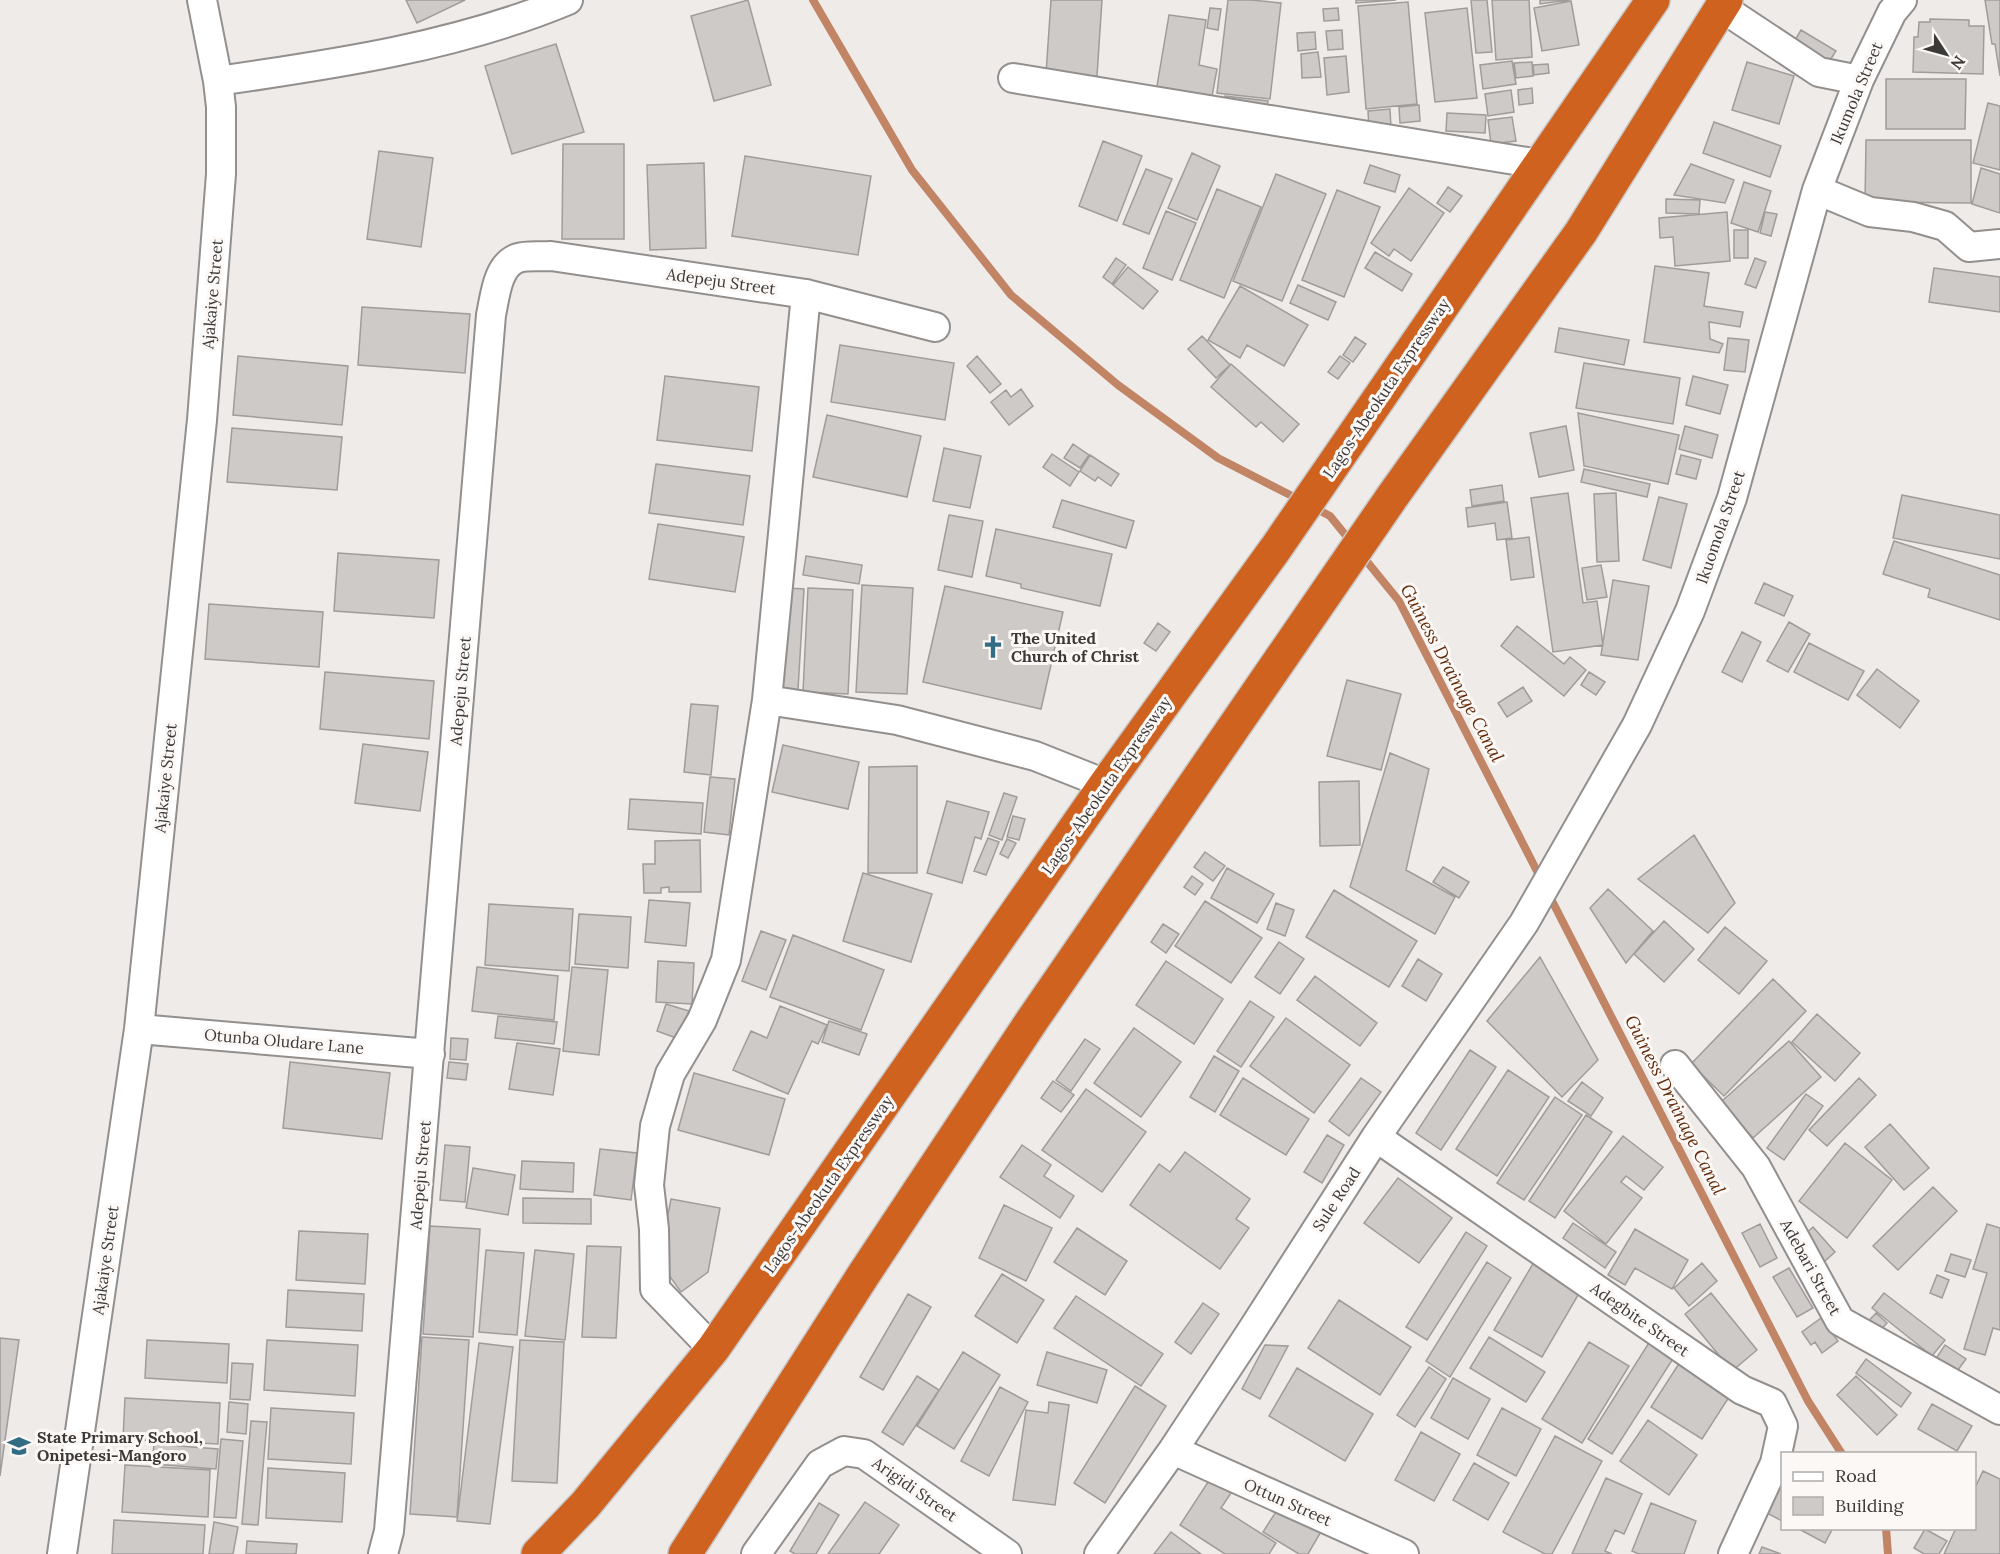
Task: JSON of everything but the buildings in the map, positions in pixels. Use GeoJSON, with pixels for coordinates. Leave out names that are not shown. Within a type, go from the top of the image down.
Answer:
{"type":"FeatureCollection","features":[{"type":"Feature","properties":{"kind":"highway","name":"Lagos-Abeokuta Expressway"},"geometry":{"type":"LineString","coordinates":[[538,1554],[585,1505],[713,1349],[1105,785],[1276,548],[1653,0]]}},
{"type":"Feature","properties":{"kind":"highway"},"geometry":{"type":"LineString","coordinates":[[685,1554],[862,1277],[1033,1019],[1392,498],[1581,232],[1724,4]]}},
{"type":"Feature","properties":{"kind":"street","name":"Ajakaiye Street"},"geometry":{"type":"LineString","coordinates":[[62,1554],[139,1029],[202,420],[221,174],[221,107],[202,0]]}},
{"type":"Feature","properties":{"kind":"street"},"geometry":{"type":"LineString","coordinates":[[218,81],[424,45],[536,13],[568,0]]}},
{"type":"Feature","properties":{"kind":"street","name":"Ikumola Street"},"geometry":{"type":"LineString","coordinates":[[1817,190],[1858,80],[1892,12],[1902,0]]}},
{"type":"Feature","properties":{"kind":"street"},"geometry":{"type":"LineString","coordinates":[[1724,4],[1819,72],[1858,80]]}},
{"type":"Feature","properties":{"kind":"street"},"geometry":{"type":"LineString","coordinates":[[1013,78],[1539,164]]}},
{"type":"Feature","properties":{"kind":"street"},"geometry":{"type":"LineString","coordinates":[[1817,190],[1870,212],[1913,217],[1945,226],[1969,247],[2000,244]]}},
{"type":"Feature","properties":{"kind":"street","name":"Ikuomola Street"},"geometry":{"type":"LineString","coordinates":[[1569,842],[1636,725],[1690,611],[1732,498],[1817,190]]}},
{"type":"Feature","properties":{"kind":"street","name":"Adepeju Street"},"geometry":{"type":"LineString","coordinates":[[383,1554],[389,1531],[491,315],[502,272],[509,262],[519,257],[551,256],[806,294],[935,327]]}},
{"type":"Feature","properties":{"kind":"street"},"geometry":{"type":"LineString","coordinates":[[713,1349],[655,1290],[654,1230],[649,1185],[655,1126],[670,1074],[702,1020],[726,960],[767,700],[806,294]]}},
{"type":"Feature","properties":{"kind":"street"},"geometry":{"type":"LineString","coordinates":[[767,700],[917,725],[1035,756],[1105,785]]}},
{"type":"Feature","properties":{"kind":"street","name":"Sule Road"},"geometry":{"type":"LineString","coordinates":[[1099,1554],[1173,1450],[1376,1137],[1524,923],[1569,842]]}},
{"type":"Feature","properties":{"kind":"street","name":"Otunba Oludare Lane"},"geometry":{"type":"LineString","coordinates":[[139,1029],[430,1054]]}},
{"type":"Feature","properties":{"kind":"street","name":"Adebari Street"},"geometry":{"type":"LineString","coordinates":[[1674,1065],[1756,1167],[1840,1321],[2000,1410]]}},
{"type":"Feature","properties":{"kind":"street","name":"Adegbite Street"},"geometry":{"type":"LineString","coordinates":[[1376,1137],[1742,1390],[1772,1403],[1783,1426],[1775,1462],[1733,1554]]}},
{"type":"Feature","properties":{"kind":"street","name":"Ottun Street"},"geometry":{"type":"LineString","coordinates":[[1173,1450],[1404,1554]]}},
{"type":"Feature","properties":{"kind":"street","name":"Arigidi Street"},"geometry":{"type":"LineString","coordinates":[[756,1554],[820,1464],[844,1451],[864,1454],[1007,1554]]}},
{"type":"Feature","properties":{"kind":"waterway","name":"Guiness Drainage Canal"},"geometry":{"type":"LineString","coordinates":[[813,0],[912,170],[1011,295],[1118,385],[1218,458],[1300,500]]}},
{"type":"Feature","properties":{"kind":"waterway","name":"Guiness Drainage Canal"},"geometry":{"type":"LineString","coordinates":[[1311,506],[1330,516],[1352,543]]}},
{"type":"Feature","properties":{"kind":"waterway","name":"Guiness Drainage Canal"},"geometry":{"type":"LineString","coordinates":[[1360,553],[1399,601],[1541,879]]}},
{"type":"Feature","properties":{"kind":"waterway","name":"Guiness Drainage Canal"},"geometry":{"type":"LineString","coordinates":[[1548,893],[1808,1401],[1841,1452]]}},
{"type":"Feature","properties":{"kind":"waterway","name":"Guiness Drainage Canal"},"geometry":{"type":"LineString","coordinates":[[1886,1530],[1888,1554]]}},
{"type":"Feature","properties":{"kind":"place","name":"The United Church of Christ"},"geometry":{"type":"Point","coordinates":[993,647]}},
{"type":"Feature","properties":{"kind":"place","name":"State Primary School, Onipetesi-Mangoro"},"geometry":{"type":"Point","coordinates":[19,1446]}}]}
